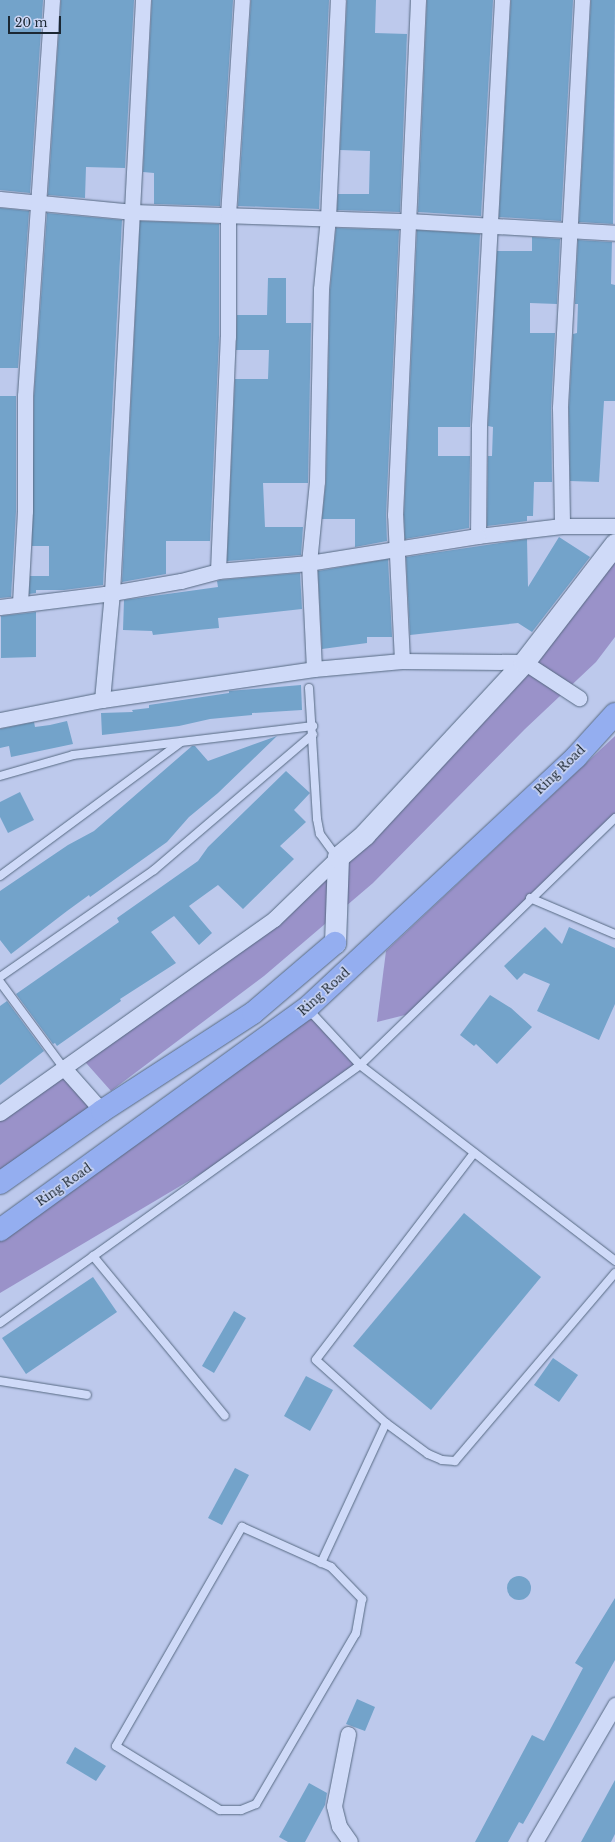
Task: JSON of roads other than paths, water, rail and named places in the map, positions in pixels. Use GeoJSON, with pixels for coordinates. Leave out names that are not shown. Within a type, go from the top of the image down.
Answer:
{"type":"FeatureCollection","features":[{"type":"Feature","properties":{"kind":"main road","name":"Ring Road"},"geometry":{"type":"LineString","coordinates":[[0,1230],[307,1008],[576,757],[615,714]]}},
{"type":"Feature","properties":{"kind":"main road"},"geometry":{"type":"LineString","coordinates":[[0,1183],[102,1111],[253,1013],[335,943]]}},
{"type":"Feature","properties":{"kind":"street"},"geometry":{"type":"LineString","coordinates":[[20,604],[25,511],[25,396],[52,0]]}},
{"type":"Feature","properties":{"kind":"street"},"geometry":{"type":"LineString","coordinates":[[102,700],[112,593],[143,0]]}},
{"type":"Feature","properties":{"kind":"street"},"geometry":{"type":"LineString","coordinates":[[218,570],[228,337],[228,215],[242,0]]}},
{"type":"Feature","properties":{"kind":"street"},"geometry":{"type":"LineString","coordinates":[[314,669],[308,563],[317,481],[321,289],[328,218],[338,0]]}},
{"type":"Feature","properties":{"kind":"street"},"geometry":{"type":"LineString","coordinates":[[402,661],[395,515],[418,0]]}},
{"type":"Feature","properties":{"kind":"street"},"geometry":{"type":"LineString","coordinates":[[478,536],[479,426],[491,226],[502,0]]}},
{"type":"Feature","properties":{"kind":"street"},"geometry":{"type":"LineString","coordinates":[[562,526],[560,408],[582,0]]}},
{"type":"Feature","properties":{"kind":"street"},"geometry":{"type":"LineString","coordinates":[[0,199],[38,201],[133,212],[409,221],[615,233]]}},
{"type":"Feature","properties":{"kind":"street"},"geometry":{"type":"LineString","coordinates":[[0,607],[112,593],[181,580],[218,570],[308,563],[341,556],[396,550],[478,536],[562,526],[615,526]]}},
{"type":"Feature","properties":{"kind":"street"},"geometry":{"type":"LineString","coordinates":[[0,1112],[274,919],[338,857],[365,834],[524,662],[615,544]]}},
{"type":"Feature","properties":{"kind":"street"},"geometry":{"type":"LineString","coordinates":[[0,720],[102,700],[314,669],[402,661],[524,662],[579,698]]}},
{"type":"Feature","properties":{"kind":"street"},"geometry":{"type":"LineString","coordinates":[[335,943],[338,857]]}},
{"type":"Feature","properties":{"kind":"street"},"geometry":{"type":"LineString","coordinates":[[62,1067],[102,1111]]}},
{"type":"Feature","properties":{"kind":"street"},"geometry":{"type":"LineString","coordinates":[[535,1842],[615,1705]]}},
{"type":"Feature","properties":{"kind":"street"},"geometry":{"type":"LineString","coordinates":[[348,1734],[334,1806],[338,1826],[350,1842]]}},
{"type":"Feature","properties":{"kind":"lane"},"geometry":{"type":"LineString","coordinates":[[308,688],[313,730],[317,819],[320,834],[338,857]]}},
{"type":"Feature","properties":{"kind":"lane"},"geometry":{"type":"LineString","coordinates":[[0,776],[73,755],[181,742],[313,730]]}},
{"type":"Feature","properties":{"kind":"lane"},"geometry":{"type":"LineString","coordinates":[[0,977],[154,870],[313,730]]}},
{"type":"Feature","properties":{"kind":"lane"},"geometry":{"type":"LineString","coordinates":[[0,876],[181,742]]}},
{"type":"Feature","properties":{"kind":"lane"},"geometry":{"type":"LineString","coordinates":[[0,1323],[360,1065],[530,898],[615,818]]}},
{"type":"Feature","properties":{"kind":"lane"},"geometry":{"type":"LineString","coordinates":[[530,898],[615,934]]}},
{"type":"Feature","properties":{"kind":"lane"},"geometry":{"type":"LineString","coordinates":[[0,982],[62,1067]]}},
{"type":"Feature","properties":{"kind":"lane"},"geometry":{"type":"LineString","coordinates":[[307,1008],[360,1065],[615,1262]]}},
{"type":"Feature","properties":{"kind":"lane"},"geometry":{"type":"LineString","coordinates":[[474,1153],[316,1360],[386,1424],[428,1454],[442,1460],[455,1461],[615,1273]]}},
{"type":"Feature","properties":{"kind":"lane"},"geometry":{"type":"LineString","coordinates":[[93,1256],[225,1416]]}},
{"type":"Feature","properties":{"kind":"lane"},"geometry":{"type":"LineString","coordinates":[[0,1381],[87,1395]]}},
{"type":"Feature","properties":{"kind":"lane"},"geometry":{"type":"LineString","coordinates":[[321,1563],[386,1424]]}},
{"type":"Feature","properties":{"kind":"lane"},"geometry":{"type":"LineString","coordinates":[[242,1527],[321,1563],[331,1567],[362,1599],[356,1633],[256,1804],[241,1810],[220,1810],[116,1746],[242,1527]]}}]}
